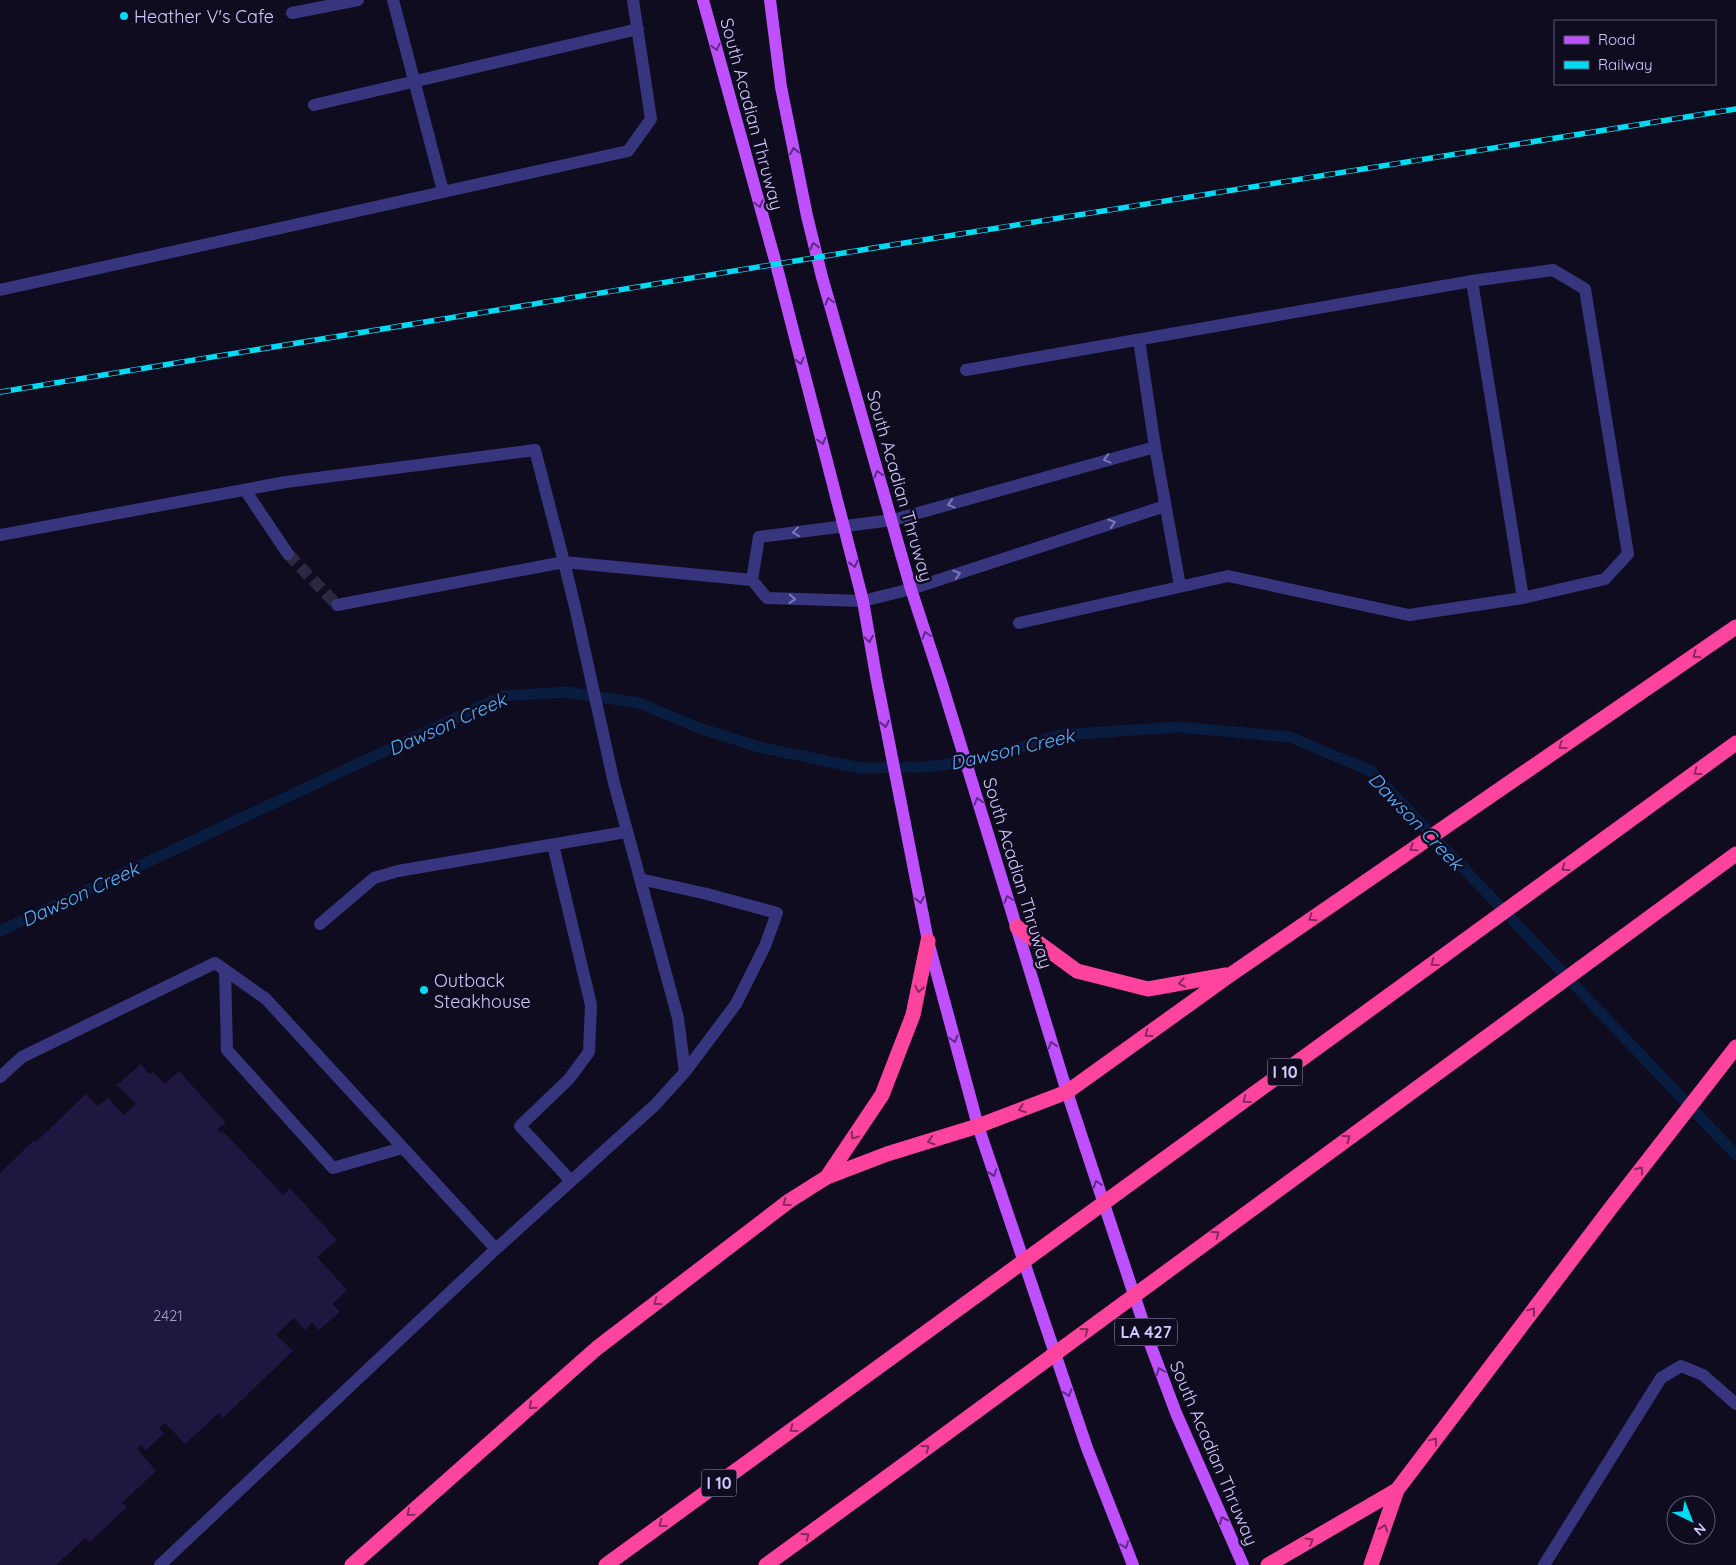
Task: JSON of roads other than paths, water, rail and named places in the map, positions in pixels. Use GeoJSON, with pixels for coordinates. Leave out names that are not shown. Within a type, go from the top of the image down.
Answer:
{"type":"FeatureCollection","features":[{"type":"Feature","properties":{"kind":"highway"},"geometry":{"type":"LineString","coordinates":[[352,1565],[597,1348],[789,1201],[827,1177],[886,1154],[978,1126],[1066,1092],[1230,974],[1736,627]]}},
{"type":"Feature","properties":{"kind":"highway","name":"I 10"},"geometry":{"type":"LineString","coordinates":[[606,1565],[1736,743]]}},
{"type":"Feature","properties":{"kind":"highway"},"geometry":{"type":"LineString","coordinates":[[766,1565],[1736,854]]}},
{"type":"Feature","properties":{"kind":"highway"},"geometry":{"type":"LineString","coordinates":[[1016,927],[1077,971],[1148,989],[1230,974]]}},
{"type":"Feature","properties":{"kind":"highway"},"geometry":{"type":"LineString","coordinates":[[827,1177],[882,1094],[914,1016],[928,941]]}},
{"type":"Feature","properties":{"kind":"highway"},"geometry":{"type":"LineString","coordinates":[[1371,1565],[1397,1490],[1610,1209],[1736,1047]]}},
{"type":"Feature","properties":{"kind":"highway"},"geometry":{"type":"LineString","coordinates":[[1268,1565],[1397,1490]]}},
{"type":"Feature","properties":{"kind":"main road","name":"South Acadian Thruway"},"geometry":{"type":"LineString","coordinates":[[703,0],[776,264],[863,601],[928,941],[978,1126],[1087,1448],[1133,1565]]}},
{"type":"Feature","properties":{"kind":"main road","name":"South Acadian Thruway"},"geometry":{"type":"LineString","coordinates":[[770,0],[781,87],[807,216],[866,434],[893,520],[911,589],[941,681],[1066,1092],[1159,1368],[1176,1413],[1243,1565]]}},
{"type":"Feature","properties":{"kind":"lane"},"geometry":{"type":"LineString","coordinates":[[292,13],[358,0]]}},
{"type":"Feature","properties":{"kind":"lane"},"geometry":{"type":"LineString","coordinates":[[393,0],[443,191]]}},
{"type":"Feature","properties":{"kind":"lane"},"geometry":{"type":"LineString","coordinates":[[0,290],[628,151],[651,119],[633,0]]}},
{"type":"Feature","properties":{"kind":"lane"},"geometry":{"type":"LineString","coordinates":[[314,105],[638,29]]}},
{"type":"Feature","properties":{"kind":"lane"},"geometry":{"type":"LineString","coordinates":[[966,370],[1472,281],[1553,270],[1585,289],[1628,554],[1605,580],[1523,598],[1409,615],[1228,576],[1019,623]]}},
{"type":"Feature","properties":{"kind":"lane"},"geometry":{"type":"LineString","coordinates":[[1472,281],[1523,598]]}},
{"type":"Feature","properties":{"kind":"lane"},"geometry":{"type":"LineString","coordinates":[[1139,340],[1154,447],[1180,586]]}},
{"type":"Feature","properties":{"kind":"lane"},"geometry":{"type":"LineString","coordinates":[[752,580],[759,537],[893,520],[1154,447]]}},
{"type":"Feature","properties":{"kind":"lane"},"geometry":{"type":"LineString","coordinates":[[0,535],[286,482],[535,450],[575,607],[626,832],[678,1018],[684,1072]]}},
{"type":"Feature","properties":{"kind":"lane"},"geometry":{"type":"LineString","coordinates":[[245,490],[288,554]]}},
{"type":"Feature","properties":{"kind":"lane"},"geometry":{"type":"LineString","coordinates":[[337,605],[564,562],[752,580],[767,598],[863,601],[911,589],[1165,506]]}},
{"type":"Feature","properties":{"kind":"lane"},"geometry":{"type":"LineString","coordinates":[[320,924],[374,878],[398,871],[626,832]]}},
{"type":"Feature","properties":{"kind":"lane"},"geometry":{"type":"LineString","coordinates":[[553,845],[590,1005],[589,1052],[569,1079],[520,1126],[571,1181]]}},
{"type":"Feature","properties":{"kind":"lane"},"geometry":{"type":"LineString","coordinates":[[160,1565],[496,1249],[655,1105],[684,1072],[736,1004],[765,946],[777,913],[707,894],[640,879]]}},
{"type":"Feature","properties":{"kind":"lane"},"geometry":{"type":"LineString","coordinates":[[0,1077],[22,1057],[215,963],[266,999],[496,1249]]}},
{"type":"Feature","properties":{"kind":"lane"},"geometry":{"type":"LineString","coordinates":[[225,970],[227,1050],[334,1168],[402,1148]]}},
{"type":"Feature","properties":{"kind":"lane"},"geometry":{"type":"LineString","coordinates":[[1544,1565],[1661,1378],[1681,1366],[1703,1375],[1736,1404]]}},
{"type":"Feature","properties":{"kind":"waterway","name":"Dawson Creek"},"geometry":{"type":"LineString","coordinates":[[0,931],[503,696],[566,692],[639,703],[699,728],[762,748],[861,768],[926,767],[980,760],[1059,735],[1178,727],[1290,737],[1371,771],[1736,1155]]}},
{"type":"Feature","properties":{"kind":"tunnel"},"geometry":{"type":"LineString","coordinates":[[288,554],[337,605]]}},
{"type":"Feature","properties":{"kind":"railway"},"geometry":{"type":"LineString","coordinates":[[0,392],[898,244],[1736,109]]}},
{"type":"Feature","properties":{"kind":"place","name":"Heather V's Cafe"},"geometry":{"type":"Point","coordinates":[124,16]}},
{"type":"Feature","properties":{"kind":"place","name":"Outback Steakhouse"},"geometry":{"type":"Point","coordinates":[424,990]}}]}
